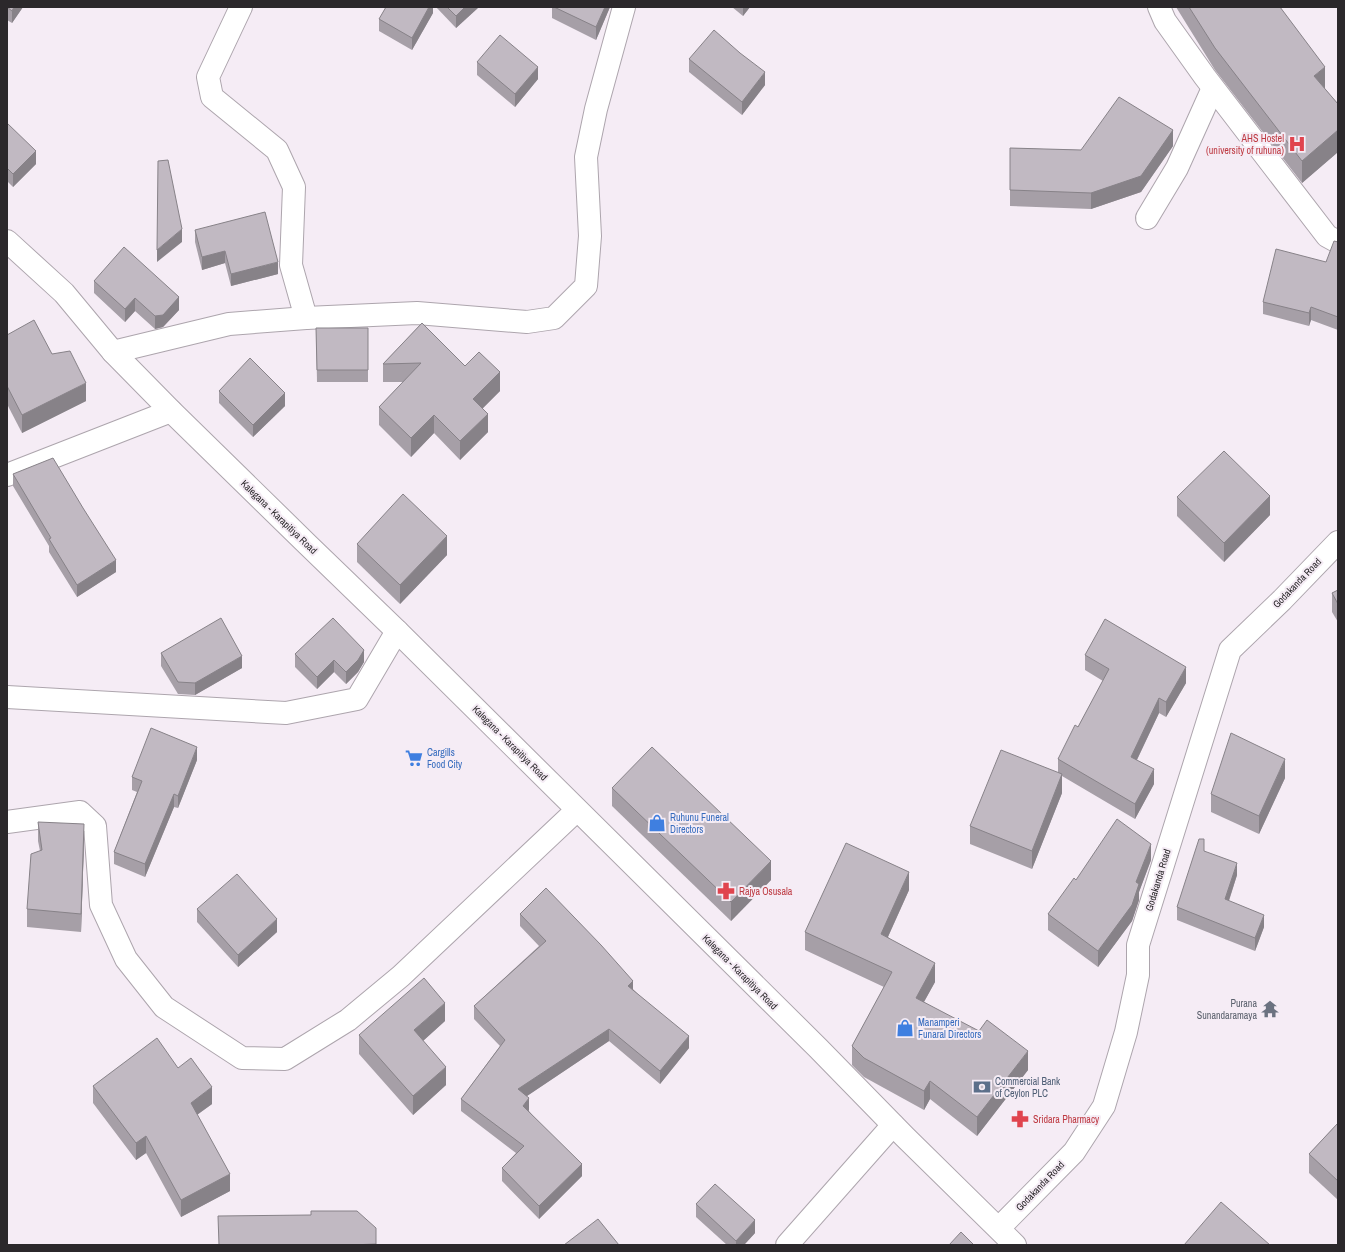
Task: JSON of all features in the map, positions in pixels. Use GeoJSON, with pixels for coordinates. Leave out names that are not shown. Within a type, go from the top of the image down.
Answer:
{"type":"FeatureCollection","features":[{"type":"Feature","properties":{"kind":"street"},"geometry":{"type":"LineString","coordinates":[[241,7],[208,77],[212,97],[277,150],[294,187],[291,265],[306,318]]}},
{"type":"Feature","properties":{"kind":"street"},"geometry":{"type":"LineString","coordinates":[[112,352],[228,324],[306,318],[417,313],[527,322],[554,318],[586,286],[590,236],[586,157],[596,109],[624,7]]}},
{"type":"Feature","properties":{"kind":"street"},"geometry":{"type":"LineString","coordinates":[[1158,7],[1165,20],[1213,88],[1327,236],[1338,242]]}},
{"type":"Feature","properties":{"kind":"street"},"geometry":{"type":"LineString","coordinates":[[1148,218],[1177,168],[1213,88]]}},
{"type":"Feature","properties":{"kind":"street","name":"Kalegana - Karapitiya Road"},"geometry":{"type":"LineString","coordinates":[[7,241],[64,293],[112,352],[171,411],[397,631],[1015,1245]]}},
{"type":"Feature","properties":{"kind":"street"},"geometry":{"type":"LineString","coordinates":[[7,475],[171,411]]}},
{"type":"Feature","properties":{"kind":"street","name":"Godakanda Road"},"geometry":{"type":"LineString","coordinates":[[999,1228],[1074,1152],[1104,1106],[1126,1032],[1138,975],[1138,945],[1230,650],[1282,600],[1338,542]]}},
{"type":"Feature","properties":{"kind":"street"},"geometry":{"type":"LineString","coordinates":[[7,697],[286,713],[357,699],[397,631]]}},
{"type":"Feature","properties":{"kind":"street"},"geometry":{"type":"LineString","coordinates":[[7,822],[80,812],[95,826],[101,905],[126,959],[164,1007],[242,1058],[285,1059],[348,1020],[401,976],[577,810]]}},
{"type":"Feature","properties":{"kind":"street"},"geometry":{"type":"LineString","coordinates":[[787,1245],[893,1125]]}},
{"type":"Feature","properties":{"kind":"building"},"geometry":{"type":"Polygon","coordinates":[[[7,7],[14,7],[12,11],[7,7]]]}},
{"type":"Feature","properties":{"kind":"building"},"geometry":{"type":"Polygon","coordinates":[[[386,7],[429,7],[412,38],[379,19],[386,7]]]}},
{"type":"Feature","properties":{"kind":"building"},"geometry":{"type":"Polygon","coordinates":[[[447,7],[465,7],[456,16],[447,7]]]}},
{"type":"Feature","properties":{"kind":"building"},"geometry":{"type":"Polygon","coordinates":[[[554,7],[605,7],[596,27],[554,7]]]}},
{"type":"Feature","properties":{"kind":"building"},"geometry":{"type":"Polygon","coordinates":[[[1189,7],[1280,7],[1325,67],[1314,76],[1338,104],[1338,130],[1302,161],[1215,48],[1189,7]]]}},
{"type":"Feature","properties":{"kind":"building"},"geometry":{"type":"Polygon","coordinates":[[[714,30],[740,53],[765,72],[742,102],[689,59],[714,30]]]}},
{"type":"Feature","properties":{"kind":"building"},"geometry":{"type":"Polygon","coordinates":[[[500,35],[538,67],[515,94],[477,62],[500,35]]]}},
{"type":"Feature","properties":{"kind":"building"},"geometry":{"type":"Polygon","coordinates":[[[1119,97],[1173,130],[1141,176],[1091,193],[1010,190],[1010,148],[1081,150],[1119,97]]]}},
{"type":"Feature","properties":{"kind":"building"},"geometry":{"type":"Polygon","coordinates":[[[7,123],[36,151],[13,174],[7,168],[7,123]]]}},
{"type":"Feature","properties":{"kind":"building"},"geometry":{"type":"Polygon","coordinates":[[[168,160],[182,229],[157,250],[158,161],[168,160]]]}},
{"type":"Feature","properties":{"kind":"building"},"geometry":{"type":"Polygon","coordinates":[[[265,212],[278,262],[231,274],[225,251],[202,257],[195,230],[265,212]]]}},
{"type":"Feature","properties":{"kind":"building"},"geometry":{"type":"Polygon","coordinates":[[[1334,241],[1338,242],[1338,317],[1311,307],[1309,313],[1263,302],[1276,249],[1326,262],[1334,241]]]}},
{"type":"Feature","properties":{"kind":"building"},"geometry":{"type":"Polygon","coordinates":[[[124,247],[179,297],[163,315],[155,316],[135,298],[125,309],[94,281],[124,247]]]}},
{"type":"Feature","properties":{"kind":"building"},"geometry":{"type":"Polygon","coordinates":[[[34,320],[52,354],[70,351],[86,383],[22,415],[7,386],[7,335],[34,320]]]}},
{"type":"Feature","properties":{"kind":"building"},"geometry":{"type":"Polygon","coordinates":[[[422,323],[465,366],[479,352],[500,372],[473,399],[488,414],[460,441],[434,415],[411,438],[379,407],[421,363],[383,364],[422,323]]]}},
{"type":"Feature","properties":{"kind":"building"},"geometry":{"type":"Polygon","coordinates":[[[316,328],[368,328],[368,370],[317,370],[316,328]]]}},
{"type":"Feature","properties":{"kind":"building"},"geometry":{"type":"Polygon","coordinates":[[[250,358],[285,393],[253,425],[219,391],[250,358]]]}},
{"type":"Feature","properties":{"kind":"building"},"geometry":{"type":"Polygon","coordinates":[[[1224,451],[1270,496],[1224,543],[1177,497],[1224,451]]]}},
{"type":"Feature","properties":{"kind":"building"},"geometry":{"type":"Polygon","coordinates":[[[53,458],[116,560],[77,585],[49,539],[51,538],[13,474],[53,458]]]}},
{"type":"Feature","properties":{"kind":"building"},"geometry":{"type":"Polygon","coordinates":[[[403,494],[447,536],[400,585],[357,544],[403,494]]]}},
{"type":"Feature","properties":{"kind":"building"},"geometry":{"type":"Polygon","coordinates":[[[1338,590],[1338,604],[1332,593],[1338,590]]]}},
{"type":"Feature","properties":{"kind":"building"},"geometry":{"type":"Polygon","coordinates":[[[221,618],[242,656],[195,683],[178,682],[161,653],[221,618]]]}},
{"type":"Feature","properties":{"kind":"building"},"geometry":{"type":"Polygon","coordinates":[[[333,618],[364,650],[358,660],[346,672],[334,660],[317,677],[295,654],[333,618]]]}},
{"type":"Feature","properties":{"kind":"building"},"geometry":{"type":"Polygon","coordinates":[[[1105,619],[1186,667],[1166,702],[1159,698],[1131,757],[1154,769],[1135,804],[1058,759],[1075,725],[1078,727],[1109,669],[1085,655],[1105,619]]]}},
{"type":"Feature","properties":{"kind":"building"},"geometry":{"type":"Polygon","coordinates":[[[151,728],[197,747],[178,796],[174,794],[145,864],[114,852],[142,781],[132,777],[151,728]]]}},
{"type":"Feature","properties":{"kind":"building"},"geometry":{"type":"Polygon","coordinates":[[[1231,733],[1285,759],[1259,816],[1211,794],[1231,733]]]}},
{"type":"Feature","properties":{"kind":"building"},"geometry":{"type":"Polygon","coordinates":[[[652,747],[771,861],[731,902],[612,788],[652,747]]]}},
{"type":"Feature","properties":{"kind":"building"},"geometry":{"type":"Polygon","coordinates":[[[1001,750],[1062,774],[1032,851],[970,826],[1001,750]]]}},
{"type":"Feature","properties":{"kind":"building"},"geometry":{"type":"Polygon","coordinates":[[[1117,819],[1151,844],[1136,882],[1139,884],[1132,905],[1098,951],[1048,914],[1074,878],[1076,880],[1117,819]]]}},
{"type":"Feature","properties":{"kind":"building"},"geometry":{"type":"Polygon","coordinates":[[[38,822],[84,824],[81,914],[27,909],[31,854],[42,850],[38,822]]]}},
{"type":"Feature","properties":{"kind":"building"},"geometry":{"type":"Polygon","coordinates":[[[1199,839],[1204,839],[1204,851],[1237,863],[1225,899],[1264,915],[1255,938],[1177,907],[1199,839]]]}},
{"type":"Feature","properties":{"kind":"building"},"geometry":{"type":"Polygon","coordinates":[[[846,843],[909,872],[881,934],[935,963],[916,998],[979,1031],[987,1020],[1028,1051],[977,1117],[930,1081],[924,1091],[864,1058],[852,1046],[892,972],[805,932],[846,843]]]}},
{"type":"Feature","properties":{"kind":"building"},"geometry":{"type":"Polygon","coordinates":[[[237,874],[277,919],[238,955],[197,909],[237,874]]]}},
{"type":"Feature","properties":{"kind":"building"},"geometry":{"type":"Polygon","coordinates":[[[546,888],[601,945],[633,981],[628,986],[689,1036],[660,1071],[609,1029],[518,1089],[529,1098],[523,1106],[582,1164],[539,1206],[502,1168],[524,1146],[461,1099],[505,1040],[474,1006],[546,941],[520,914],[546,888]]]}},
{"type":"Feature","properties":{"kind":"building"},"geometry":{"type":"Polygon","coordinates":[[[424,978],[445,1003],[414,1030],[446,1067],[413,1096],[359,1035],[424,978]]]}},
{"type":"Feature","properties":{"kind":"building"},"geometry":{"type":"Polygon","coordinates":[[[157,1038],[178,1068],[191,1058],[212,1087],[191,1103],[230,1174],[181,1200],[146,1136],[136,1143],[93,1086],[157,1038]]]}},
{"type":"Feature","properties":{"kind":"building"},"geometry":{"type":"Polygon","coordinates":[[[1338,1123],[1338,1181],[1309,1154],[1338,1123]]]}},
{"type":"Feature","properties":{"kind":"building"},"geometry":{"type":"Polygon","coordinates":[[[715,1184],[755,1220],[736,1241],[696,1204],[715,1184]]]}},
{"type":"Feature","properties":{"kind":"building"},"geometry":{"type":"Polygon","coordinates":[[[1221,1202],[1270,1245],[1184,1245],[1221,1202]]]}},
{"type":"Feature","properties":{"kind":"building"},"geometry":{"type":"Polygon","coordinates":[[[311,1211],[357,1211],[376,1228],[376,1244],[219,1245],[218,1216],[311,1215],[311,1211]]]}},
{"type":"Feature","properties":{"kind":"building"},"geometry":{"type":"Polygon","coordinates":[[[598,1219],[619,1245],[564,1245],[598,1219]]]}},
{"type":"Feature","properties":{"kind":"building"},"geometry":{"type":"Polygon","coordinates":[[[961,1232],[974,1245],[949,1245],[961,1232]]]}},
{"type":"Feature","properties":{"kind":"place","name":"AHS Hostel (university of ruhuna)"},"geometry":{"type":"Point","coordinates":[1297,144]}},
{"type":"Feature","properties":{"kind":"place","name":"Cargills Food City"},"geometry":{"type":"Point","coordinates":[414,758]}},
{"type":"Feature","properties":{"kind":"place","name":"Ruhunu Funeral Directors"},"geometry":{"type":"Point","coordinates":[657,823]}},
{"type":"Feature","properties":{"kind":"place","name":"Rajya Osusala"},"geometry":{"type":"Point","coordinates":[726,891]}},
{"type":"Feature","properties":{"kind":"place","name":"Purana Sunandaramaya"},"geometry":{"type":"Point","coordinates":[1270,1009]}},
{"type":"Feature","properties":{"kind":"place","name":"Manamperi Funaral Directors"},"geometry":{"type":"Point","coordinates":[905,1028]}},
{"type":"Feature","properties":{"kind":"place","name":"Commercial Bank of Ceylon PLC"},"geometry":{"type":"Point","coordinates":[982,1087]}},
{"type":"Feature","properties":{"kind":"place","name":"Sridara Pharmacy"},"geometry":{"type":"Point","coordinates":[1020,1119]}}]}
